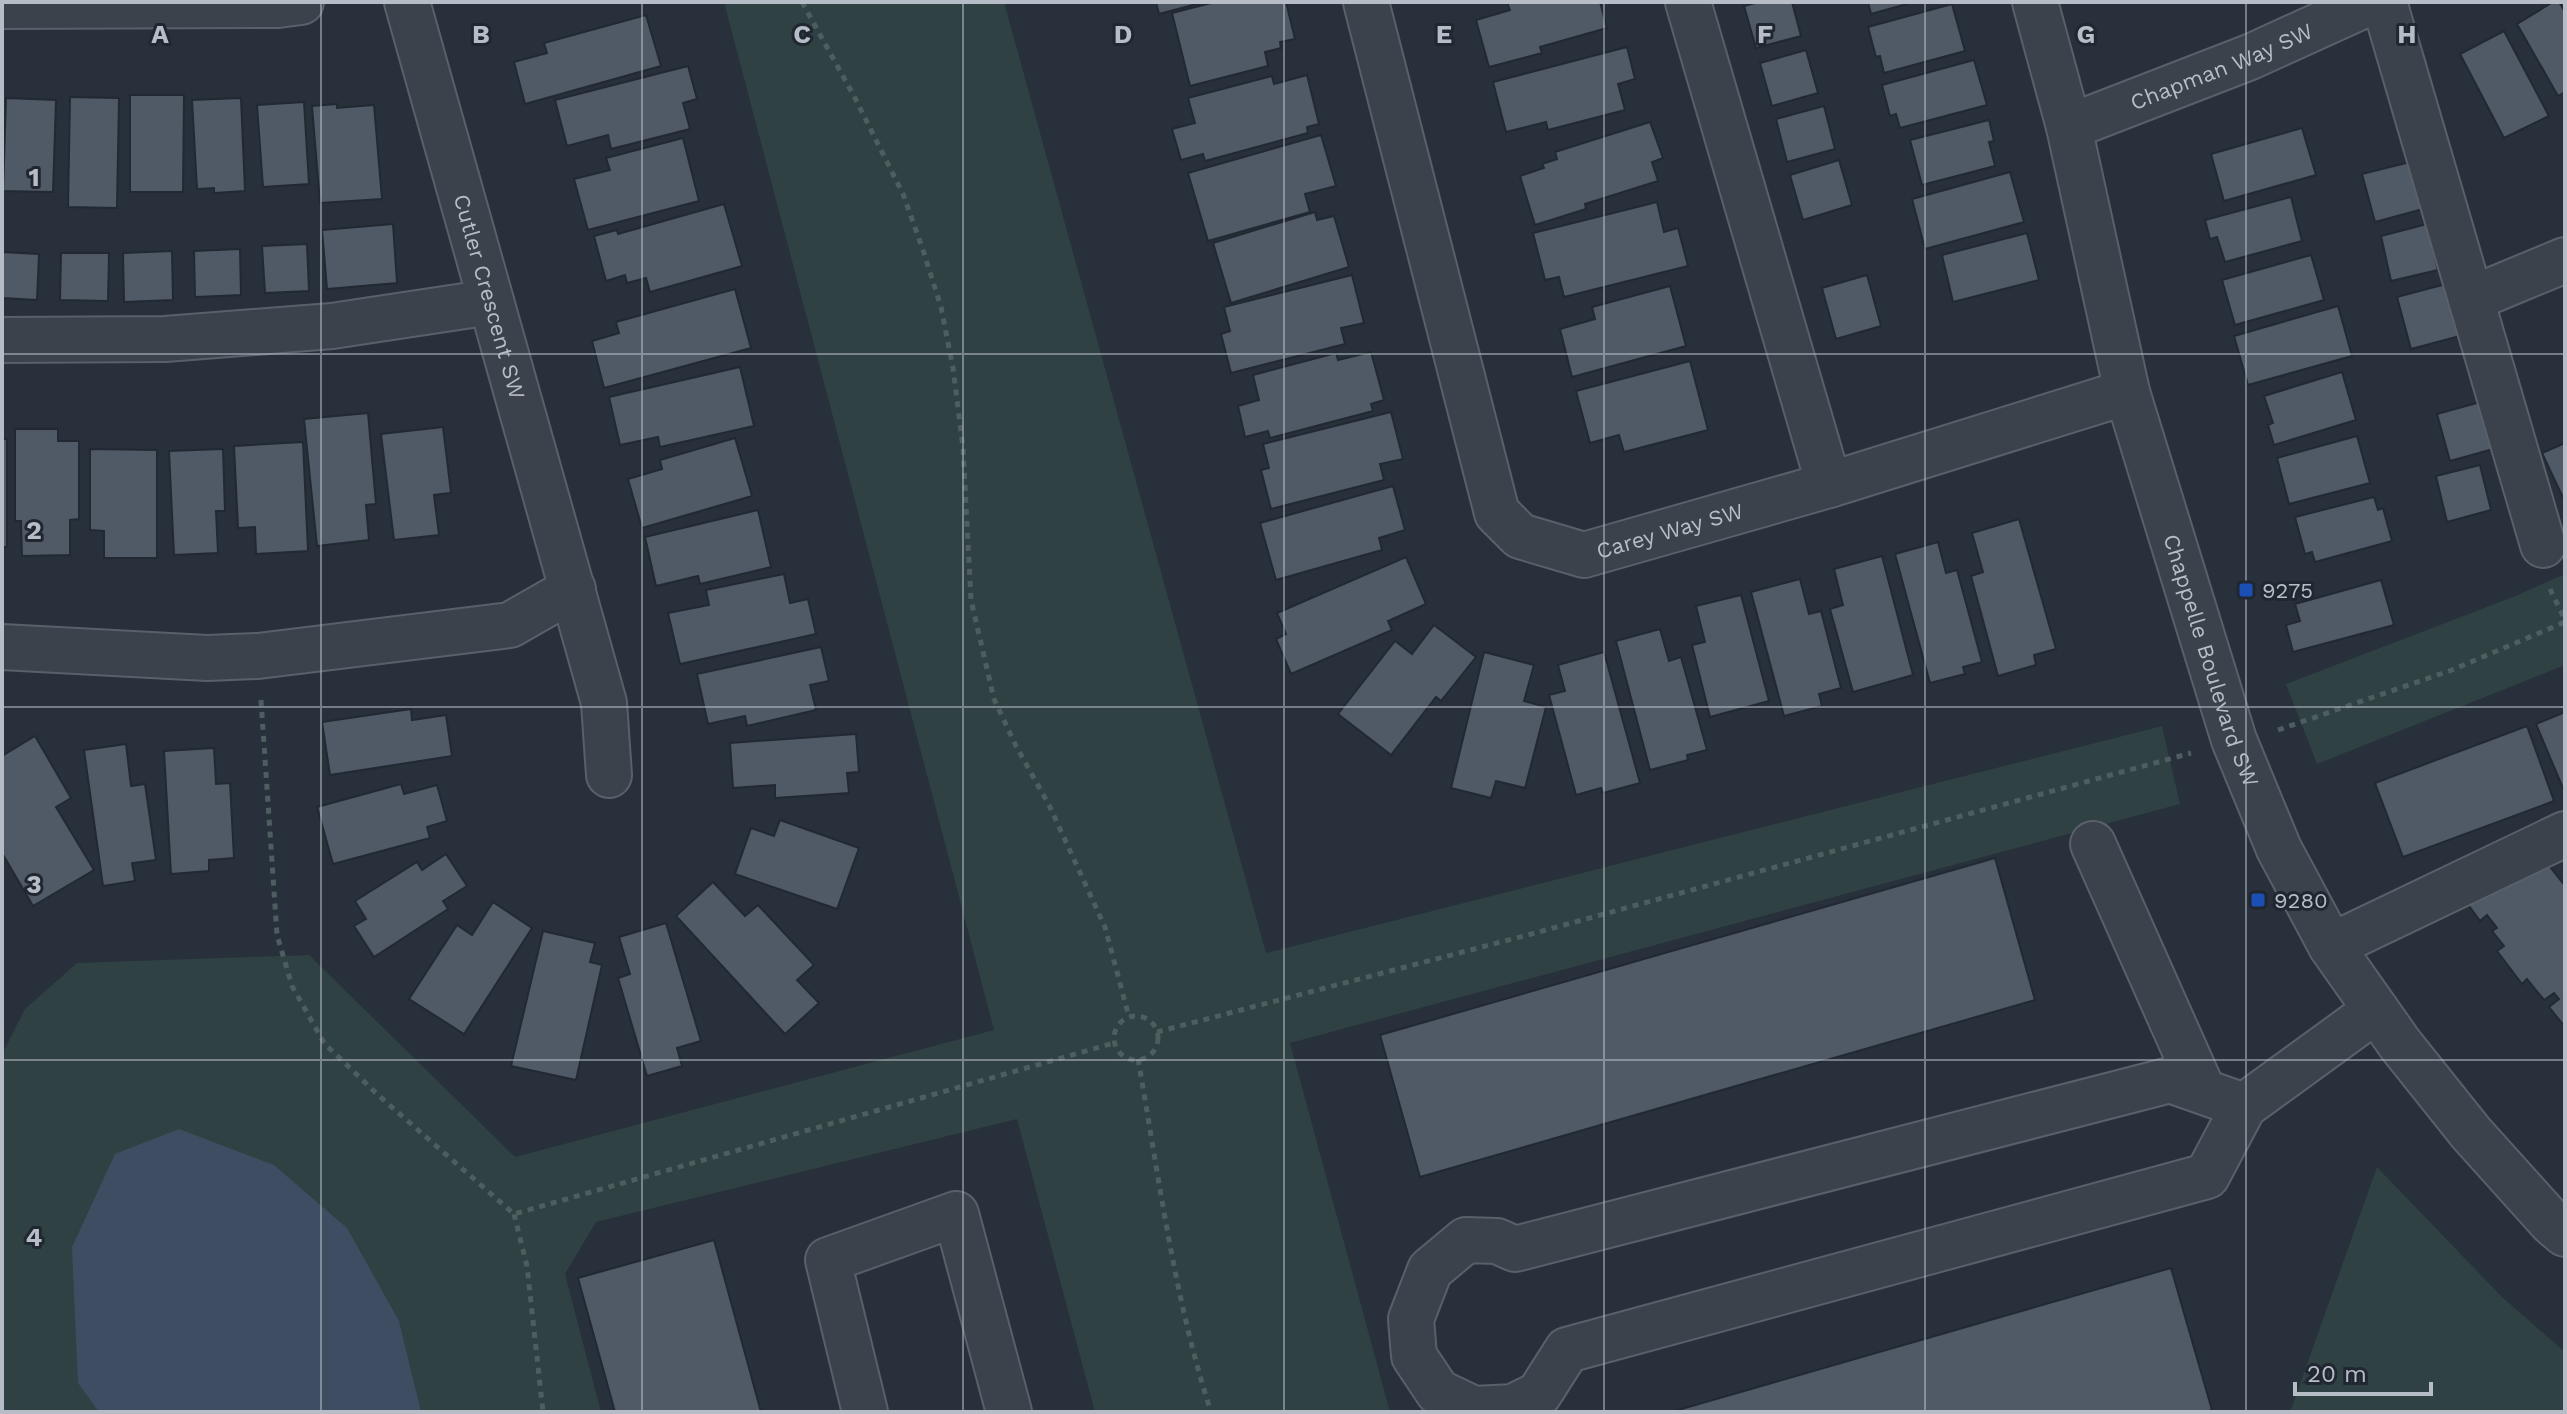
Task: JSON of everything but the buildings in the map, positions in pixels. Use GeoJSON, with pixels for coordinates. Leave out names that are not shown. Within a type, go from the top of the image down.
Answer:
{"type":"FeatureCollection","features":[{"type":"Feature","properties":{"kind":"street"},"geometry":{"type":"LineString","coordinates":[[2,6],[139,7],[301,2]]}},
{"type":"Feature","properties":{"kind":"street","name":"Cutler Crescent SW"},"geometry":{"type":"LineString","coordinates":[[407,2],[604,703],[609,775]]}},
{"type":"Feature","properties":{"kind":"street","name":"Carey Way SW"},"geometry":{"type":"LineString","coordinates":[[1366,2],[1497,513],[1520,536],[1584,555],[1829,485],[2127,392]]}},
{"type":"Feature","properties":{"kind":"street"},"geometry":{"type":"LineString","coordinates":[[1688,2],[1829,485]]}},
{"type":"Feature","properties":{"kind":"street","name":"Chappelle Boulevard SW"},"geometry":{"type":"LineString","coordinates":[[2035,2],[2069,127],[2127,392],[2234,740],[2279,849],[2331,946],[2376,1010],[2471,1133],[2565,1234]]}},
{"type":"Feature","properties":{"kind":"street","name":"Chapman Way SW"},"geometry":{"type":"LineString","coordinates":[[2069,127],[2250,57],[2371,2]]}},
{"type":"Feature","properties":{"kind":"street"},"geometry":{"type":"LineString","coordinates":[[2384,2],[2543,545]]}},
{"type":"Feature","properties":{"kind":"street"},"geometry":{"type":"LineString","coordinates":[[2471,299],[2565,260]]}},
{"type":"Feature","properties":{"kind":"street"},"geometry":{"type":"LineString","coordinates":[[2,340],[165,339],[332,326],[491,302]]}},
{"type":"Feature","properties":{"kind":"street"},"geometry":{"type":"LineString","coordinates":[[2,647],[207,658],[258,656],[510,625],[573,589]]}},
{"type":"Feature","properties":{"kind":"street"},"geometry":{"type":"LineString","coordinates":[[2093,844],[2203,1091]]}},
{"type":"Feature","properties":{"kind":"street"},"geometry":{"type":"LineString","coordinates":[[2331,946],[2560,846]]}},
{"type":"Feature","properties":{"kind":"street"},"geometry":{"type":"LineString","coordinates":[[2244,1106],[2170,1080],[1515,1249],[1497,1241],[1466,1240],[1430,1270],[1411,1319],[1414,1356],[1438,1392],[1474,1409],[1513,1407],[1539,1394],[1567,1350],[2207,1176],[2244,1106],[2376,1010]]}},
{"type":"Feature","properties":{"kind":"street"},"geometry":{"type":"LineString","coordinates":[[865,1412],[828,1260],[956,1214],[1009,1412]]}},
{"type":"Feature","properties":{"kind":"path"},"geometry":{"type":"LineString","coordinates":[[802,2],[903,194],[923,250],[941,307],[953,368],[963,448],[971,600],[994,699],[1049,805],[1105,927],[1129,1017]]}},
{"type":"Feature","properties":{"kind":"path"},"geometry":{"type":"LineString","coordinates":[[2288,727],[2452,670],[2565,622]]}},
{"type":"Feature","properties":{"kind":"path"},"geometry":{"type":"LineString","coordinates":[[258,656],[277,935],[292,986],[324,1043],[378,1095],[514,1214],[527,1266],[543,1412]]}},
{"type":"Feature","properties":{"kind":"path"},"geometry":{"type":"LineString","coordinates":[[1157,1032],[1524,936],[2191,753]]}},
{"type":"Feature","properties":{"kind":"path"},"geometry":{"type":"LineString","coordinates":[[1129,1017],[1145,1017],[1157,1032],[1153,1052],[1138,1059],[1121,1054],[1114,1043],[1116,1028],[1129,1017]]}},
{"type":"Feature","properties":{"kind":"path"},"geometry":{"type":"LineString","coordinates":[[514,1214],[1114,1043]]}},
{"type":"Feature","properties":{"kind":"path"},"geometry":{"type":"LineString","coordinates":[[1138,1059],[1179,1288],[1211,1412]]}},
{"type":"Feature","properties":{"kind":"shaded area"},"geometry":{"type":"Polygon","coordinates":[[[724,2],[1004,2],[1266,953],[2162,726],[2180,804],[1290,1043],[1390,1412],[1095,1412],[1017,1119],[596,1222],[565,1274],[601,1412],[2,1412],[2,1054],[25,1009],[77,963],[309,955],[515,1157],[994,1030],[724,2]]]}},
{"type":"Feature","properties":{"kind":"shaded area"},"geometry":{"type":"Polygon","coordinates":[[[2565,574],[2565,665],[2317,764],[2286,684],[2565,574]]]}},
{"type":"Feature","properties":{"kind":"shaded area"},"geometry":{"type":"Polygon","coordinates":[[[2377,1167],[2501,1296],[2565,1352],[2565,1412],[2290,1412],[2377,1167]]]}},
{"type":"Feature","properties":{"kind":"water"},"geometry":{"type":"Polygon","coordinates":[[[179,1129],[274,1165],[347,1228],[399,1321],[421,1412],[99,1412],[78,1383],[72,1247],[115,1154],[179,1129]]]}},
{"type":"Feature","properties":{"kind":"place","name":"9275"},"geometry":{"type":"Point","coordinates":[2246,590]}},
{"type":"Feature","properties":{"kind":"place","name":"9280"},"geometry":{"type":"Point","coordinates":[2258,900]}}]}
